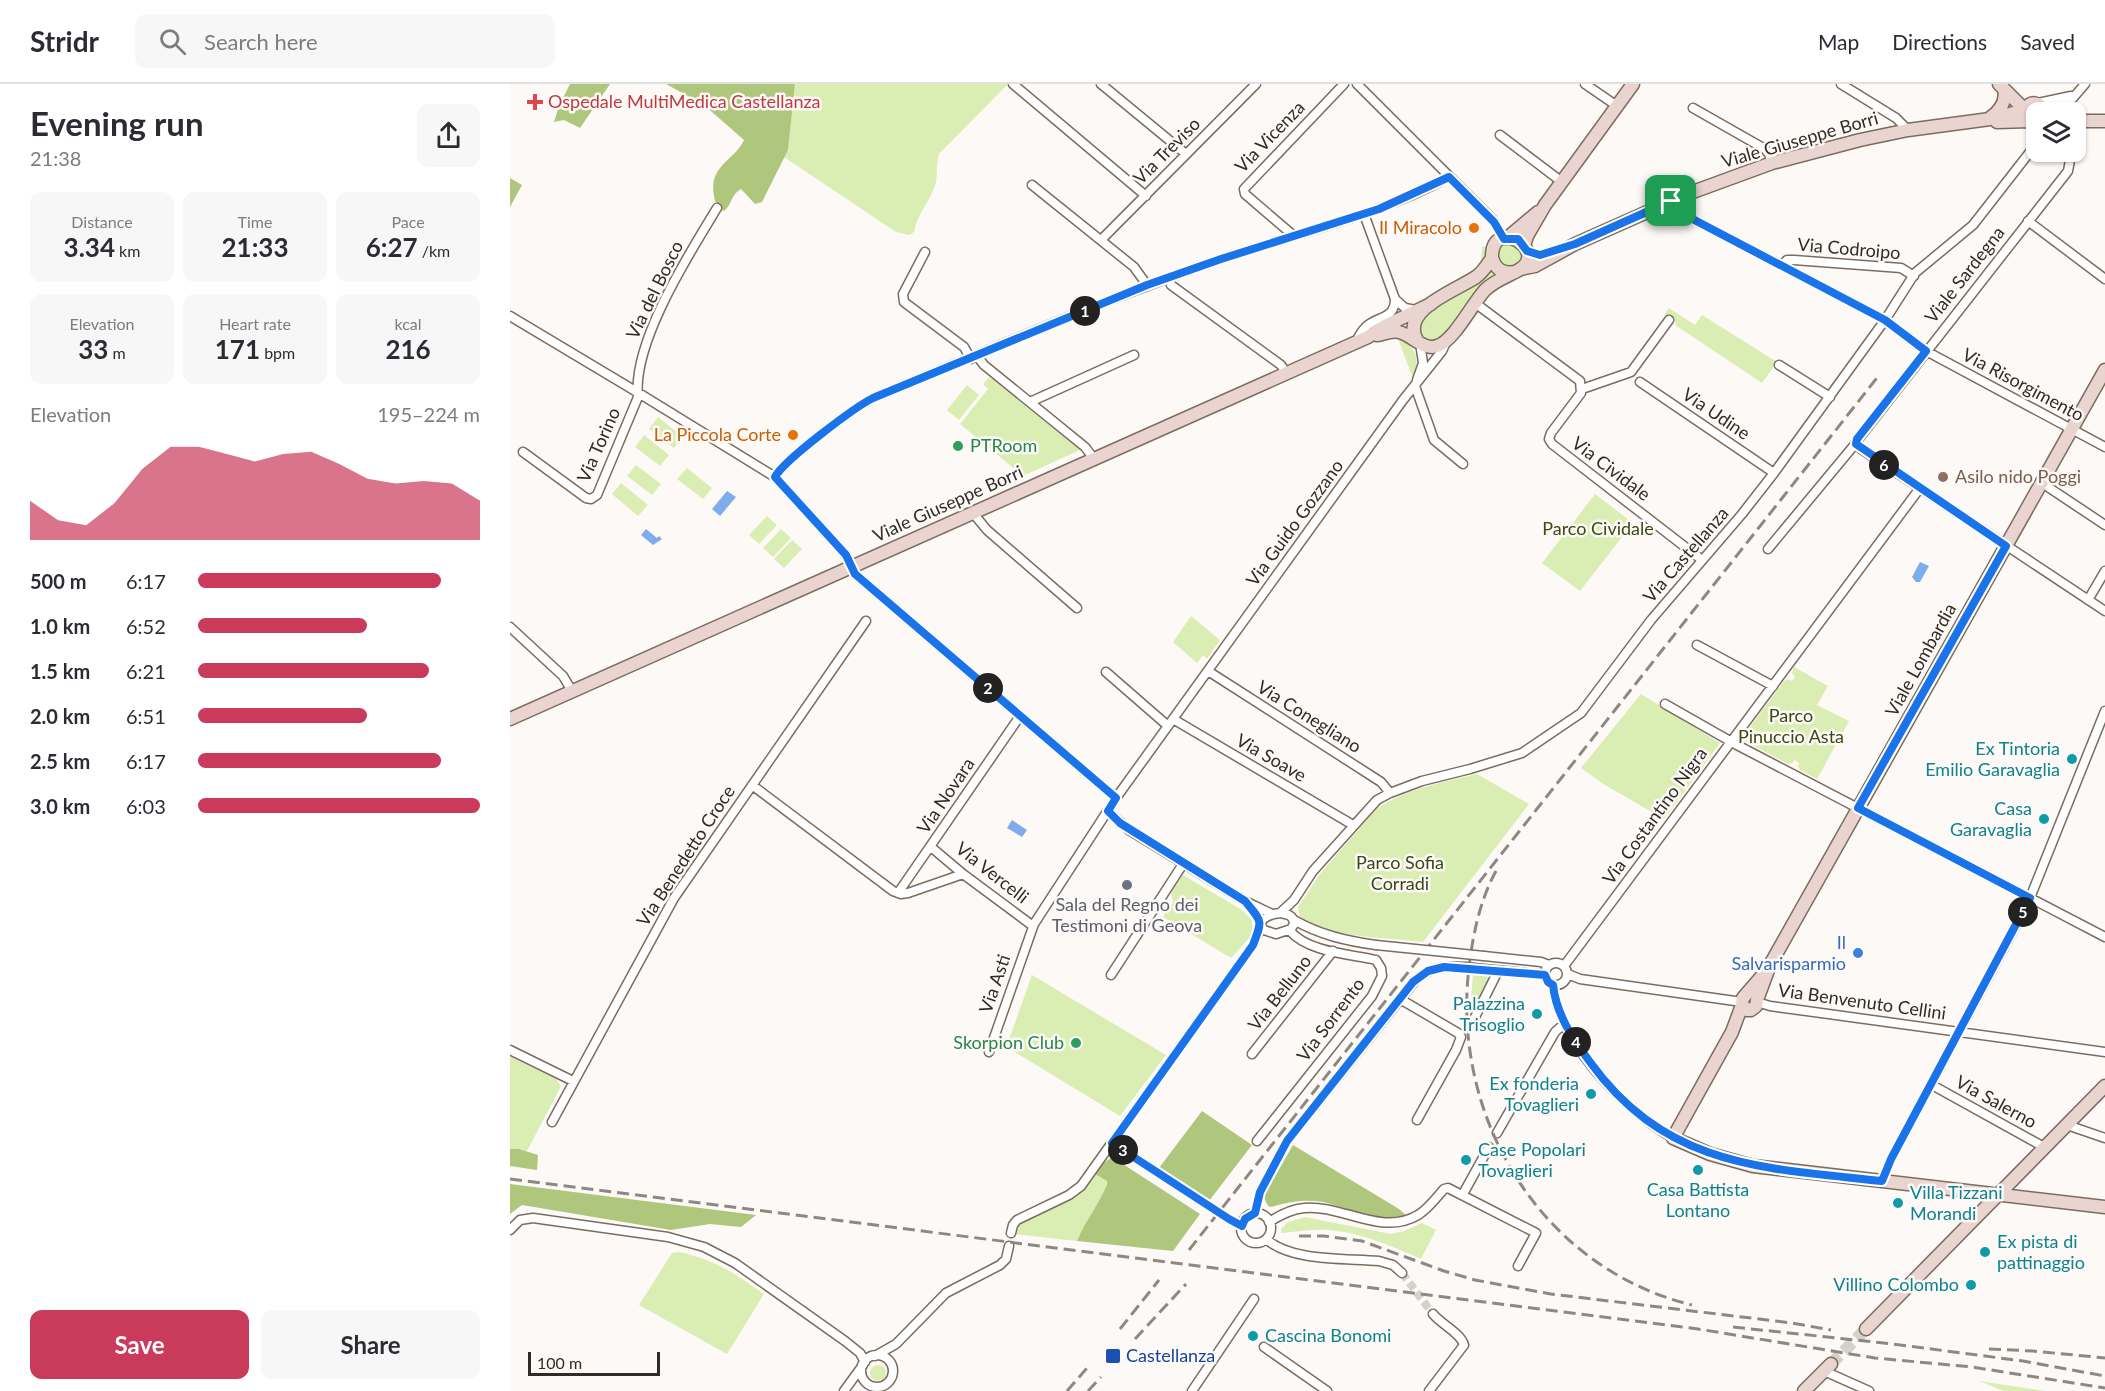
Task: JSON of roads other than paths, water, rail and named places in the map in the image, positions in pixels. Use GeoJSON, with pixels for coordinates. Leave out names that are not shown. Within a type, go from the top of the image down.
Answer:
{"type":"FeatureCollection","features":[{"type":"Feature","properties":{"kind":"main road"},"geometry":{"type":"LineString","coordinates":[[1492,258],[1496,267],[1502,272],[1518,271],[1527,261],[1527,236],[1545,205],[1633,84]]}},
{"type":"Feature","properties":{"kind":"main road"},"geometry":{"type":"LineString","coordinates":[[2004,88],[2026,108]]}},
{"type":"Feature","properties":{"kind":"main road"},"geometry":{"type":"LineString","coordinates":[[1990,119],[2002,104],[2005,96],[2004,88]]}},
{"type":"Feature","properties":{"kind":"main road","name":"Viale Giuseppe Borri"},"geometry":{"type":"LineString","coordinates":[[1526,248],[1540,255],[1575,244],[1713,183],[1828,147],[1908,130],[1990,119],[2026,117]]}},
{"type":"Feature","properties":{"kind":"main road","name":"Viale Giuseppe Borri"},"geometry":{"type":"LineString","coordinates":[[1975,121],[1993,123],[2026,118]]}},
{"type":"Feature","properties":{"kind":"main road"},"geometry":{"type":"LineString","coordinates":[[2086,121],[2105,121]]}},
{"type":"Feature","properties":{"kind":"main road"},"geometry":{"type":"LineString","coordinates":[[1418,341],[1413,331],[1419,314],[1431,304],[1476,277],[1492,258],[1495,245],[1545,205]]}},
{"type":"Feature","properties":{"kind":"main road"},"geometry":{"type":"LineString","coordinates":[[1505,238],[1518,239],[1526,248]]}},
{"type":"Feature","properties":{"kind":"main road","name":"Viale Giuseppe Borri"},"geometry":{"type":"LineString","coordinates":[[1448,339],[1488,288],[1518,271],[1531,268],[1552,258],[1575,244]]}},
{"type":"Feature","properties":{"kind":"main road"},"geometry":{"type":"LineString","coordinates":[[1368,337],[1431,304]]}},
{"type":"Feature","properties":{"kind":"main road"},"geometry":{"type":"LineString","coordinates":[[1368,337],[1396,331],[1433,347],[1448,339]]}},
{"type":"Feature","properties":{"kind":"main road","name":"Viale Giuseppe Borri"},"geometry":{"type":"LineString","coordinates":[[510,719],[1368,337]]}},
{"type":"Feature","properties":{"kind":"main road","name":"Viale Lombardia"},"geometry":{"type":"LineString","coordinates":[[1672,1138],[2105,370]]}},
{"type":"Feature","properties":{"kind":"main road"},"geometry":{"type":"LineString","coordinates":[[1866,1329],[2105,1086]]}},
{"type":"Feature","properties":{"kind":"main road"},"geometry":{"type":"LineString","coordinates":[[1672,1138],[1696,1149],[1744,1164],[2105,1207]]}},
{"type":"Feature","properties":{"kind":"main road"},"geometry":{"type":"LineString","coordinates":[[1804,1391],[1827,1367]]}},
{"type":"Feature","properties":{"kind":"street"},"geometry":{"type":"LineString","coordinates":[[1013,84],[1146,196]]}},
{"type":"Feature","properties":{"kind":"street"},"geometry":{"type":"LineString","coordinates":[[1101,84],[1186,154]]}},
{"type":"Feature","properties":{"kind":"street","name":"Via Treviso"},"geometry":{"type":"LineString","coordinates":[[1101,240],[1256,84]]}},
{"type":"Feature","properties":{"kind":"street","name":"Via Vicenza"},"geometry":{"type":"LineString","coordinates":[[1294,236],[1245,195],[1244,189],[1344,84]]}},
{"type":"Feature","properties":{"kind":"street"},"geometry":{"type":"LineString","coordinates":[[1357,84],[1494,222],[1505,238]]}},
{"type":"Feature","properties":{"kind":"street"},"geometry":{"type":"LineString","coordinates":[[1585,84],[1617,106]]}},
{"type":"Feature","properties":{"kind":"street"},"geometry":{"type":"LineString","coordinates":[[1841,84],[1894,116],[1908,130]]}},
{"type":"Feature","properties":{"kind":"street"},"geometry":{"type":"LineString","coordinates":[[2063,102],[2077,94],[2085,84]]}},
{"type":"Feature","properties":{"kind":"street"},"geometry":{"type":"LineString","coordinates":[[2063,102],[2077,94]]}},
{"type":"Feature","properties":{"kind":"street"},"geometry":{"type":"LineString","coordinates":[[1693,108],[1765,148],[1772,163]]}},
{"type":"Feature","properties":{"kind":"street"},"geometry":{"type":"LineString","coordinates":[[1500,135],[1562,182]]}},
{"type":"Feature","properties":{"kind":"street","name":"Via Castellanza"},"geometry":{"type":"LineString","coordinates":[[1261,924],[1294,900],[1313,871],[1374,802],[1390,793],[1433,778],[1517,755],[1533,747],[1586,708],[1651,620],[1774,473],[1830,398],[1914,276],[1973,225],[2026,157]]}},
{"type":"Feature","properties":{"kind":"street","name":"Viale Sardegna"},"geometry":{"type":"LineString","coordinates":[[1768,549],[2068,171],[2070,162]]}},
{"type":"Feature","properties":{"kind":"street"},"geometry":{"type":"LineString","coordinates":[[775,477],[785,464],[864,403],[1147,285],[1385,207],[1449,177]]}},
{"type":"Feature","properties":{"kind":"street"},"geometry":{"type":"LineString","coordinates":[[1032,185],[1136,268],[1147,285]]}},
{"type":"Feature","properties":{"kind":"street","name":"Via Risorgimento"},"geometry":{"type":"LineString","coordinates":[[1671,201],[1679,212],[1885,320],[1926,351],[2105,447]]}},
{"type":"Feature","properties":{"kind":"street","name":"Via del Bosco"},"geometry":{"type":"LineString","coordinates":[[638,392],[637,386],[647,339],[685,261],[717,208]]}},
{"type":"Feature","properties":{"kind":"street"},"geometry":{"type":"LineString","coordinates":[[1356,342],[1367,325],[1392,313],[1395,308],[1395,299],[1364,214]]}},
{"type":"Feature","properties":{"kind":"street"},"geometry":{"type":"LineString","coordinates":[[2028,221],[2105,279]]}},
{"type":"Feature","properties":{"kind":"street"},"geometry":{"type":"LineString","coordinates":[[925,252],[903,294],[903,299],[908,306],[964,347],[1085,447],[1094,459]]}},
{"type":"Feature","properties":{"kind":"street","name":"Via Codroipo"},"geometry":{"type":"LineString","coordinates":[[1782,266],[1787,260],[1794,260],[1901,268],[1914,276]]}},
{"type":"Feature","properties":{"kind":"street"},"geometry":{"type":"LineString","coordinates":[[1171,285],[1281,365],[1287,373]]}},
{"type":"Feature","properties":{"kind":"street"},"geometry":{"type":"LineString","coordinates":[[1395,299],[1406,309],[1416,310]]}},
{"type":"Feature","properties":{"kind":"street"},"geometry":{"type":"LineString","coordinates":[[1475,303],[1578,379],[1582,389],[1631,372],[1669,320]]}},
{"type":"Feature","properties":{"kind":"street"},"geometry":{"type":"LineString","coordinates":[[510,316],[775,477],[846,555],[851,567],[862,580],[1116,798]]}},
{"type":"Feature","properties":{"kind":"street","name":"Via Guido Gozzano"},"geometry":{"type":"LineString","coordinates":[[1033,926],[1116,798],[1442,351],[1448,339]]}},
{"type":"Feature","properties":{"kind":"street"},"geometry":{"type":"LineString","coordinates":[[1418,341],[1423,363],[1415,386],[1434,440],[1463,464]]}},
{"type":"Feature","properties":{"kind":"street"},"geometry":{"type":"LineString","coordinates":[[1030,402],[1134,355]]}},
{"type":"Feature","properties":{"kind":"street"},"geometry":{"type":"LineString","coordinates":[[1779,365],[1830,398]]}},
{"type":"Feature","properties":{"kind":"street","name":"Via Udine"},"geometry":{"type":"LineString","coordinates":[[1640,382],[1774,473]]}},
{"type":"Feature","properties":{"kind":"street","name":"Via Cividale"},"geometry":{"type":"LineString","coordinates":[[1582,389],[1580,395],[1551,433],[1549,439],[1552,444],[1702,560]]}},
{"type":"Feature","properties":{"kind":"street","name":"Via Torino"},"geometry":{"type":"LineString","coordinates":[[523,452],[586,498],[592,498],[597,495],[601,486],[638,397],[638,392]]}},
{"type":"Feature","properties":{"kind":"street"},"geometry":{"type":"LineString","coordinates":[[1856,441],[1861,449],[2105,611]]}},
{"type":"Feature","properties":{"kind":"street"},"geometry":{"type":"LineString","coordinates":[[2042,483],[2105,525]]}},
{"type":"Feature","properties":{"kind":"street","name":"Via Costantino Nigra"},"geometry":{"type":"LineString","coordinates":[[1566,970],[1731,741],[1920,488]]}},
{"type":"Feature","properties":{"kind":"street"},"geometry":{"type":"LineString","coordinates":[[973,513],[987,530],[1077,608]]}},
{"type":"Feature","properties":{"kind":"street"},"geometry":{"type":"LineString","coordinates":[[2088,600],[2105,571]]}},
{"type":"Feature","properties":{"kind":"street","name":"Via Benedetto Croce"},"geometry":{"type":"LineString","coordinates":[[552,1122],[671,903],[866,621]]}},
{"type":"Feature","properties":{"kind":"street"},"geometry":{"type":"LineString","coordinates":[[510,627],[563,676],[572,691]]}},
{"type":"Feature","properties":{"kind":"street"},"geometry":{"type":"LineString","coordinates":[[1697,645],[1773,686]]}},
{"type":"Feature","properties":{"kind":"street","name":"Via Conegliano"},"geometry":{"type":"LineString","coordinates":[[1208,671],[1381,782],[1390,793]]}},
{"type":"Feature","properties":{"kind":"street"},"geometry":{"type":"LineString","coordinates":[[1106,672],[1171,723]]}},
{"type":"Feature","properties":{"kind":"street"},"geometry":{"type":"LineString","coordinates":[[1665,704],[1731,741],[2105,937]]}},
{"type":"Feature","properties":{"kind":"street"},"geometry":{"type":"LineString","coordinates":[[1882,1181],[1891,1159],[2030,898],[2105,711]]}},
{"type":"Feature","properties":{"kind":"street","name":"Via Novara"},"geometry":{"type":"LineString","coordinates":[[898,893],[1020,716]]}},
{"type":"Feature","properties":{"kind":"street","name":"Via Soave"},"geometry":{"type":"LineString","coordinates":[[1171,723],[1353,825]]}},
{"type":"Feature","properties":{"kind":"street"},"geometry":{"type":"LineString","coordinates":[[752,785],[888,888],[898,893],[910,892],[963,874]]}},
{"type":"Feature","properties":{"kind":"street"},"geometry":{"type":"LineString","coordinates":[[1108,811],[1129,830],[1183,864],[1245,901],[1276,913],[1292,924],[1336,938],[1376,945],[1541,962],[1549,965],[1559,963],[1566,970],[1563,983],[1553,985],[1548,982],[1545,975],[1549,965]]}},
{"type":"Feature","properties":{"kind":"street","name":"Via Vercelli"},"geometry":{"type":"LineString","coordinates":[[931,847],[1033,926]]}},
{"type":"Feature","properties":{"kind":"street"},"geometry":{"type":"LineString","coordinates":[[1111,975],[1183,864]]}},
{"type":"Feature","properties":{"kind":"street","name":"Via Castellanza"},"geometry":{"type":"LineString","coordinates":[[1292,924],[1294,900]]}},
{"type":"Feature","properties":{"kind":"street"},"geometry":{"type":"LineString","coordinates":[[1245,901],[1270,933],[1280,934],[1292,924]]}},
{"type":"Feature","properties":{"kind":"street"},"geometry":{"type":"LineString","coordinates":[[1011,1233],[1017,1220],[1075,1192],[1253,945],[1261,924]]}},
{"type":"Feature","properties":{"kind":"street","name":"Via Sorrento"},"geometry":{"type":"LineString","coordinates":[[1257,1141],[1368,1003],[1382,978],[1381,968],[1376,960],[1333,951],[1299,940],[1292,924]]}},
{"type":"Feature","properties":{"kind":"street","name":"Via Asti"},"geometry":{"type":"LineString","coordinates":[[989,1052],[1033,926]]}},
{"type":"Feature","properties":{"kind":"street"},"geometry":{"type":"LineString","coordinates":[[1253,945],[1270,933]]}},
{"type":"Feature","properties":{"kind":"street","name":"Via Belluno"},"geometry":{"type":"LineString","coordinates":[[1252,1054],[1333,951]]}},
{"type":"Feature","properties":{"kind":"street"},"geometry":{"type":"LineString","coordinates":[[1255,1213],[1260,1192],[1287,1141],[1413,982],[1428,971],[1444,967],[1545,975]]}},
{"type":"Feature","properties":{"kind":"street"},"geometry":{"type":"LineString","coordinates":[[1475,1017],[1498,970]]}},
{"type":"Feature","properties":{"kind":"street","name":"Via Benvenuto Cellini"},"geometry":{"type":"LineString","coordinates":[[1566,970],[1580,979],[2105,1052]]}},
{"type":"Feature","properties":{"kind":"street"},"geometry":{"type":"LineString","coordinates":[[1553,985],[1555,998],[1565,1023],[1585,1055],[1615,1093],[1643,1118],[1672,1138]]}},
{"type":"Feature","properties":{"kind":"street"},"geometry":{"type":"LineString","coordinates":[[1400,999],[1458,1033],[1461,1037],[1417,1120]]}},
{"type":"Feature","properties":{"kind":"street"},"geometry":{"type":"LineString","coordinates":[[1497,1133],[1553,1035],[1565,1023]]}},
{"type":"Feature","properties":{"kind":"street"},"geometry":{"type":"LineString","coordinates":[[510,1050],[573,1081]]}},
{"type":"Feature","properties":{"kind":"street","name":"Via Salerno"},"geometry":{"type":"LineString","coordinates":[[1932,1085],[2044,1147]]}},
{"type":"Feature","properties":{"kind":"street"},"geometry":{"type":"LineString","coordinates":[[2067,1125],[2105,1138]]}},
{"type":"Feature","properties":{"kind":"street"},"geometry":{"type":"LineString","coordinates":[[1112,1143],[1242,1226]]}},
{"type":"Feature","properties":{"kind":"street"},"geometry":{"type":"LineString","coordinates":[[1463,1194],[1489,1147]]}},
{"type":"Feature","properties":{"kind":"street"},"geometry":{"type":"LineString","coordinates":[[1269,1222],[1290,1211],[1309,1208],[1382,1222],[1399,1222],[1419,1214],[1446,1188],[1463,1194],[1536,1233],[1518,1266]]}},
{"type":"Feature","properties":{"kind":"street"},"geometry":{"type":"LineString","coordinates":[[1255,1213],[1264,1215],[1269,1222],[1270,1231],[1266,1239],[1257,1242],[1247,1240],[1242,1231],[1245,1219],[1255,1213]]}},
{"type":"Feature","properties":{"kind":"street"},"geometry":{"type":"LineString","coordinates":[[510,1230],[516,1222],[533,1218],[668,1237],[689,1241],[710,1249],[735,1263],[860,1353],[864,1363],[862,1375],[874,1387]]}},
{"type":"Feature","properties":{"kind":"street"},"geometry":{"type":"LineString","coordinates":[[1266,1239],[1276,1247],[1297,1254],[1380,1261],[1393,1266],[1402,1273]]}},
{"type":"Feature","properties":{"kind":"street"},"geometry":{"type":"LineString","coordinates":[[845,1391],[864,1363],[896,1344],[946,1293],[1000,1265],[1006,1259],[1010,1246]]}},
{"type":"Feature","properties":{"kind":"street"},"geometry":{"type":"LineString","coordinates":[[1192,1391],[1254,1299]]}},
{"type":"Feature","properties":{"kind":"street"},"geometry":{"type":"LineString","coordinates":[[1429,1391],[1462,1348],[1463,1343],[1461,1337],[1443,1325],[1433,1314]]}},
{"type":"Feature","properties":{"kind":"street"},"geometry":{"type":"LineString","coordinates":[[890,1363],[896,1344]]}},
{"type":"Feature","properties":{"kind":"street"},"geometry":{"type":"LineString","coordinates":[[1264,1347],[1327,1391]]}},
{"type":"Feature","properties":{"kind":"street"},"geometry":{"type":"LineString","coordinates":[[875,1356],[884,1357],[890,1363],[893,1371],[891,1391]]}},
{"type":"Feature","properties":{"kind":"street"},"geometry":{"type":"LineString","coordinates":[[1827,1367],[1869,1391]]}},
{"type":"Feature","properties":{"kind":"street"},"geometry":{"type":"LineString","coordinates":[[845,1391],[854,1386],[884,1386],[891,1379]]}},
{"type":"Feature","properties":{"kind":"water"},"geometry":{"type":"Polygon","coordinates":[[[727,491],[736,497],[720,516],[712,509],[727,491]]]}},
{"type":"Feature","properties":{"kind":"water"},"geometry":{"type":"Polygon","coordinates":[[[646,529],[657,538],[659,536],[662,539],[653,545],[641,535],[646,529]]]}},
{"type":"Feature","properties":{"kind":"water"},"geometry":{"type":"Polygon","coordinates":[[[1920,562],[1929,566],[1920,582],[1916,582],[1912,577],[1920,562]]]}},
{"type":"Feature","properties":{"kind":"water"},"geometry":{"type":"Polygon","coordinates":[[[1012,820],[1027,830],[1022,837],[1007,828],[1012,820]]]}},
{"type":"Feature","properties":{"kind":"tunnel"},"geometry":{"type":"LineString","coordinates":[[1402,1273],[1433,1314]]}},
{"type":"Feature","properties":{"kind":"tunnel"},"geometry":{"type":"LineString","coordinates":[[1831,1364],[1866,1329]]}},
{"type":"Feature","properties":{"kind":"railway"},"geometry":{"type":"LineString","coordinates":[[1189,1250],[1880,374]]}},
{"type":"Feature","properties":{"kind":"railway"},"geometry":{"type":"LineString","coordinates":[[1496,871],[1481,905],[1473,942],[1469,967],[1467,1023],[1475,1078],[1492,1131],[1517,1179],[1550,1222],[1591,1258],[1638,1286],[1692,1305]]}},
{"type":"Feature","properties":{"kind":"railway"},"geometry":{"type":"LineString","coordinates":[[510,1179],[1698,1329],[1875,1358],[1972,1367],[2105,1388]]}},
{"type":"Feature","properties":{"kind":"railway"},"geometry":{"type":"LineString","coordinates":[[1299,1236],[1324,1236],[1362,1241],[1475,1280],[1551,1294],[1792,1323],[1831,1330]]}},
{"type":"Feature","properties":{"kind":"railway"},"geometry":{"type":"LineString","coordinates":[[1120,1329],[1159,1280]]}},
{"type":"Feature","properties":{"kind":"railway"},"geometry":{"type":"LineString","coordinates":[[1135,1339],[1186,1284]]}},
{"type":"Feature","properties":{"kind":"railway"},"geometry":{"type":"LineString","coordinates":[[1733,1327],[2023,1361],[2105,1376]]}},
{"type":"Feature","properties":{"kind":"railway"},"geometry":{"type":"LineString","coordinates":[[1989,1349],[2105,1358]]}},
{"type":"Feature","properties":{"kind":"railway"},"geometry":{"type":"LineString","coordinates":[[1067,1391],[1087,1368]]}},
{"type":"Feature","properties":{"kind":"railway"},"geometry":{"type":"LineString","coordinates":[[1088,1391],[1101,1377]]}},
{"type":"Feature","properties":{"kind":"place","name":"Ospedale MultiMedica Castellanza"},"geometry":{"type":"Point","coordinates":[535,102]}},
{"type":"Feature","properties":{"kind":"place","name":"Il Miracolo"},"geometry":{"type":"Point","coordinates":[1474,228]}},
{"type":"Feature","properties":{"kind":"place","name":"La Piccola Corte"},"geometry":{"type":"Point","coordinates":[793,435]}},
{"type":"Feature","properties":{"kind":"place","name":"PTRoom"},"geometry":{"type":"Point","coordinates":[958,446]}},
{"type":"Feature","properties":{"kind":"place","name":"Asilo nido Poggi"},"geometry":{"type":"Point","coordinates":[1943,477]}},
{"type":"Feature","properties":{"kind":"place","name":"Ex Tintoria Emilio Garavaglia"},"geometry":{"type":"Point","coordinates":[2072,759]}},
{"type":"Feature","properties":{"kind":"place","name":"Casa Garavaglia"},"geometry":{"type":"Point","coordinates":[2044,819]}},
{"type":"Feature","properties":{"kind":"place","name":"Sala del Regno dei Testimoni di Geova"},"geometry":{"type":"Point","coordinates":[1127,885]}},
{"type":"Feature","properties":{"kind":"place","name":"Il Salvarisparmio"},"geometry":{"type":"Point","coordinates":[1858,953]}},
{"type":"Feature","properties":{"kind":"place","name":"Palazzina Trisoglio"},"geometry":{"type":"Point","coordinates":[1537,1014]}},
{"type":"Feature","properties":{"kind":"place","name":"Skorpion Club"},"geometry":{"type":"Point","coordinates":[1076,1043]}},
{"type":"Feature","properties":{"kind":"place","name":"Ex fonderia Tovaglieri"},"geometry":{"type":"Point","coordinates":[1591,1094]}},
{"type":"Feature","properties":{"kind":"place","name":"Case Popolari Tovaglieri"},"geometry":{"type":"Point","coordinates":[1466,1160]}},
{"type":"Feature","properties":{"kind":"place","name":"Casa Battista Lontano"},"geometry":{"type":"Point","coordinates":[1698,1170]}},
{"type":"Feature","properties":{"kind":"place","name":"Villa Tizzani Morandi"},"geometry":{"type":"Point","coordinates":[1898,1203]}},
{"type":"Feature","properties":{"kind":"place","name":"Ex pista di pattinaggio"},"geometry":{"type":"Point","coordinates":[1985,1252]}},
{"type":"Feature","properties":{"kind":"place","name":"Villino Colombo"},"geometry":{"type":"Point","coordinates":[1971,1285]}},
{"type":"Feature","properties":{"kind":"place","name":"Cascina Bonomi"},"geometry":{"type":"Point","coordinates":[1253,1336]}},
{"type":"Feature","properties":{"kind":"place","name":"Castellanza"},"geometry":{"type":"Point","coordinates":[1113,1356]}},
{"type":"Feature","properties":{"kind":"park label","name":"Parco Cividale"},"geometry":{"type":"Point","coordinates":[1598,529]}},
{"type":"Feature","properties":{"kind":"park label","name":"Parco Pinuccio Asta"},"geometry":{"type":"Point","coordinates":[1791,726]}},
{"type":"Feature","properties":{"kind":"park label","name":"Parco Sofia Corradi"},"geometry":{"type":"Point","coordinates":[1400,873]}}]}
